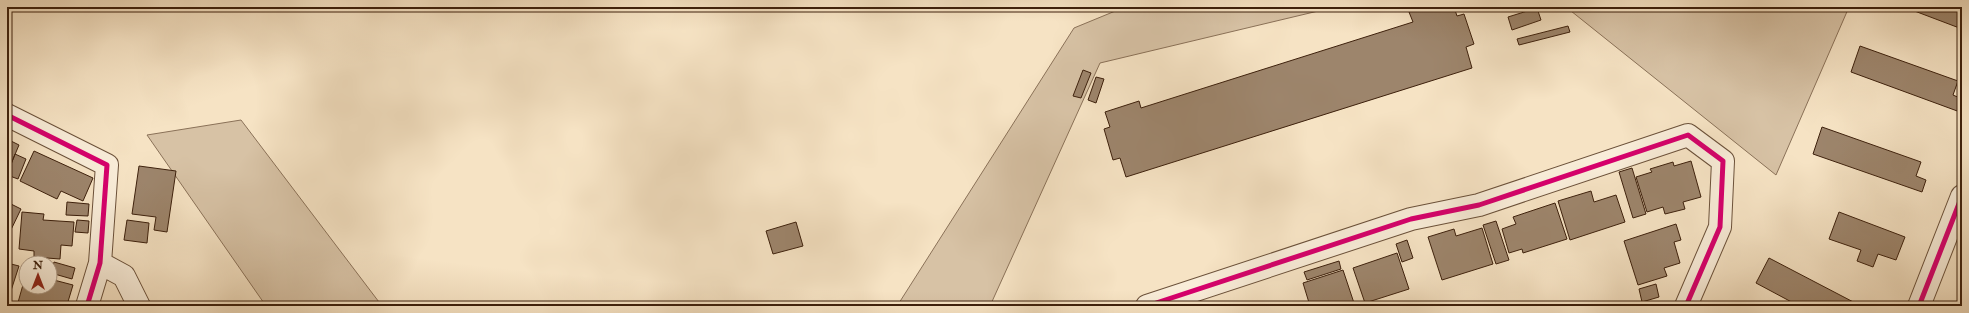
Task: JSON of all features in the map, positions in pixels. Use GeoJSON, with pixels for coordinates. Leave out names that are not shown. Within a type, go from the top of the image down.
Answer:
{"type":"FeatureCollection","features":[{"type":"Feature","properties":{"kind":"street"},"geometry":{"type":"LineString","coordinates":[[7,115],[107,165],[100,263],[88,306]]}},
{"type":"Feature","properties":{"kind":"street"},"geometry":{"type":"LineString","coordinates":[[1147,306],[1411,219],[1479,205],[1688,135],[1723,161],[1720,227],[1686,306]]}},
{"type":"Feature","properties":{"kind":"street"},"geometry":{"type":"LineString","coordinates":[[1920,306],[1962,196]]}},
{"type":"Feature","properties":{"kind":"street"},"geometry":{"type":"LineString","coordinates":[[100,263],[124,276],[139,306]]}},
{"type":"Feature","properties":{"kind":"shaded area"},"geometry":{"type":"Polygon","coordinates":[[[1125,7],[1335,7],[1100,63],[990,306],[844,306],[899,303],[1074,28],[1125,7]]]}},
{"type":"Feature","properties":{"kind":"shaded area"},"geometry":{"type":"Polygon","coordinates":[[[1566,7],[1849,7],[1776,175],[1566,7]]]}},
{"type":"Feature","properties":{"kind":"shaded area"},"geometry":{"type":"Polygon","coordinates":[[[241,120],[382,306],[266,306],[147,135],[241,120]]]}},
{"type":"Feature","properties":{"kind":"building"},"geometry":{"type":"Polygon","coordinates":[[[1425,7],[1454,7],[1457,16],[1464,14],[1474,44],[1466,47],[1472,68],[1126,177],[1120,158],[1113,160],[1104,129],[1110,127],[1105,112],[1139,101],[1141,108],[1413,22],[1409,12],[1425,7]]]}},
{"type":"Feature","properties":{"kind":"building"},"geometry":{"type":"Polygon","coordinates":[[[1904,7],[1962,7],[1962,29],[1904,7]]]}},
{"type":"Feature","properties":{"kind":"building"},"geometry":{"type":"Polygon","coordinates":[[[1537,8],[1541,20],[1512,30],[1508,17],[1537,8]]]}},
{"type":"Feature","properties":{"kind":"building"},"geometry":{"type":"Polygon","coordinates":[[[1568,26],[1570,32],[1519,45],[1517,39],[1568,26]]]}},
{"type":"Feature","properties":{"kind":"building"},"geometry":{"type":"Polygon","coordinates":[[[1860,46],[1958,81],[1953,95],[1962,99],[1960,112],[1851,72],[1860,46]]]}},
{"type":"Feature","properties":{"kind":"building"},"geometry":{"type":"Polygon","coordinates":[[[1083,70],[1091,73],[1081,98],[1073,96],[1083,70]]]}},
{"type":"Feature","properties":{"kind":"building"},"geometry":{"type":"Polygon","coordinates":[[[1096,77],[1104,79],[1096,103],[1088,100],[1096,77]]]}},
{"type":"Feature","properties":{"kind":"building"},"geometry":{"type":"Polygon","coordinates":[[[1822,127],[1921,162],[1916,176],[1926,180],[1922,192],[1813,154],[1822,127]]]}},
{"type":"Feature","properties":{"kind":"building"},"geometry":{"type":"Polygon","coordinates":[[[7,139],[19,145],[11,164],[7,163],[7,139]]]}},
{"type":"Feature","properties":{"kind":"building"},"geometry":{"type":"Polygon","coordinates":[[[34,151],[93,178],[83,201],[61,191],[57,199],[20,181],[34,151]]]}},
{"type":"Feature","properties":{"kind":"building"},"geometry":{"type":"Polygon","coordinates":[[[15,154],[26,159],[18,179],[7,175],[15,154]]]}},
{"type":"Feature","properties":{"kind":"building"},"geometry":{"type":"Polygon","coordinates":[[[1691,161],[1701,197],[1683,202],[1685,209],[1665,214],[1663,207],[1647,212],[1636,177],[1652,172],[1650,169],[1673,162],[1674,166],[1691,161]]]}},
{"type":"Feature","properties":{"kind":"building"},"geometry":{"type":"Polygon","coordinates":[[[139,166],[176,171],[167,232],[154,230],[156,217],[132,214],[139,166]]]}},
{"type":"Feature","properties":{"kind":"building"},"geometry":{"type":"Polygon","coordinates":[[[1632,168],[1646,214],[1633,218],[1619,172],[1632,168]]]}},
{"type":"Feature","properties":{"kind":"building"},"geometry":{"type":"Polygon","coordinates":[[[1591,191],[1594,202],[1616,195],[1625,222],[1570,240],[1558,201],[1591,191]]]}},
{"type":"Feature","properties":{"kind":"building"},"geometry":{"type":"Polygon","coordinates":[[[7,202],[21,209],[7,238],[7,202]]]}},
{"type":"Feature","properties":{"kind":"building"},"geometry":{"type":"Polygon","coordinates":[[[67,202],[89,204],[88,216],[66,215],[67,202]]]}},
{"type":"Feature","properties":{"kind":"building"},"geometry":{"type":"Polygon","coordinates":[[[1555,203],[1567,239],[1523,253],[1522,249],[1509,253],[1502,229],[1516,224],[1513,217],[1555,203]]]}},
{"type":"Feature","properties":{"kind":"building"},"geometry":{"type":"Polygon","coordinates":[[[22,212],[44,214],[43,220],[74,222],[72,246],[61,245],[60,259],[58,259],[58,255],[34,255],[34,251],[19,249],[22,212]]]}},
{"type":"Feature","properties":{"kind":"building"},"geometry":{"type":"Polygon","coordinates":[[[1839,212],[1905,237],[1896,260],[1878,254],[1873,267],[1857,261],[1861,250],[1829,239],[1839,212]]]}},
{"type":"Feature","properties":{"kind":"building"},"geometry":{"type":"Polygon","coordinates":[[[77,220],[89,221],[88,233],[75,232],[77,220]]]}},
{"type":"Feature","properties":{"kind":"building"},"geometry":{"type":"Polygon","coordinates":[[[127,220],[149,223],[147,243],[124,240],[127,220]]]}},
{"type":"Feature","properties":{"kind":"building"},"geometry":{"type":"Polygon","coordinates":[[[1496,221],[1509,260],[1496,264],[1483,225],[1496,221]]]}},
{"type":"Feature","properties":{"kind":"building"},"geometry":{"type":"Polygon","coordinates":[[[796,222],[803,246],[773,254],[766,231],[796,222]]]}},
{"type":"Feature","properties":{"kind":"building"},"geometry":{"type":"Polygon","coordinates":[[[1676,224],[1681,240],[1674,242],[1680,263],[1664,268],[1667,276],[1638,285],[1624,241],[1676,224]]]}},
{"type":"Feature","properties":{"kind":"building"},"geometry":{"type":"Polygon","coordinates":[[[1482,228],[1493,264],[1442,280],[1428,237],[1454,229],[1456,236],[1482,228]]]}},
{"type":"Feature","properties":{"kind":"building"},"geometry":{"type":"Polygon","coordinates":[[[1407,240],[1413,258],[1402,262],[1396,244],[1407,240]]]}},
{"type":"Feature","properties":{"kind":"building"},"geometry":{"type":"Polygon","coordinates":[[[1397,253],[1409,289],[1365,303],[1353,268],[1397,253]]]}},
{"type":"Feature","properties":{"kind":"building"},"geometry":{"type":"Polygon","coordinates":[[[1769,258],[1861,306],[1799,306],[1756,283],[1769,258]]]}},
{"type":"Feature","properties":{"kind":"building"},"geometry":{"type":"Polygon","coordinates":[[[1339,261],[1341,269],[1307,280],[1304,272],[1339,261]]]}},
{"type":"Feature","properties":{"kind":"building"},"geometry":{"type":"Polygon","coordinates":[[[7,263],[18,266],[18,269],[7,303],[7,263]]]}},
{"type":"Feature","properties":{"kind":"building"},"geometry":{"type":"Polygon","coordinates":[[[58,263],[75,268],[72,279],[58,275],[58,263]]]}},
{"type":"Feature","properties":{"kind":"building"},"geometry":{"type":"Polygon","coordinates":[[[1343,270],[1355,306],[1310,306],[1303,283],[1343,270]]]}},
{"type":"Feature","properties":{"kind":"building"},"geometry":{"type":"Polygon","coordinates":[[[58,281],[73,285],[67,305],[69,306],[17,306],[20,295],[58,295],[58,281]]]}},
{"type":"Feature","properties":{"kind":"building"},"geometry":{"type":"Polygon","coordinates":[[[1656,284],[1659,297],[1642,302],[1639,289],[1656,284]]]}},
{"type":"Feature","properties":{"kind":"cycle path"},"geometry":{"type":"LineString","coordinates":[[7,115],[107,165],[100,263],[87,306]]}},
{"type":"Feature","properties":{"kind":"cycle path"},"geometry":{"type":"LineString","coordinates":[[1147,306],[1411,219],[1479,205],[1688,135],[1723,161],[1720,227],[1686,306]]}},
{"type":"Feature","properties":{"kind":"cycle path"},"geometry":{"type":"LineString","coordinates":[[1919,306],[1962,196]]}}]}
